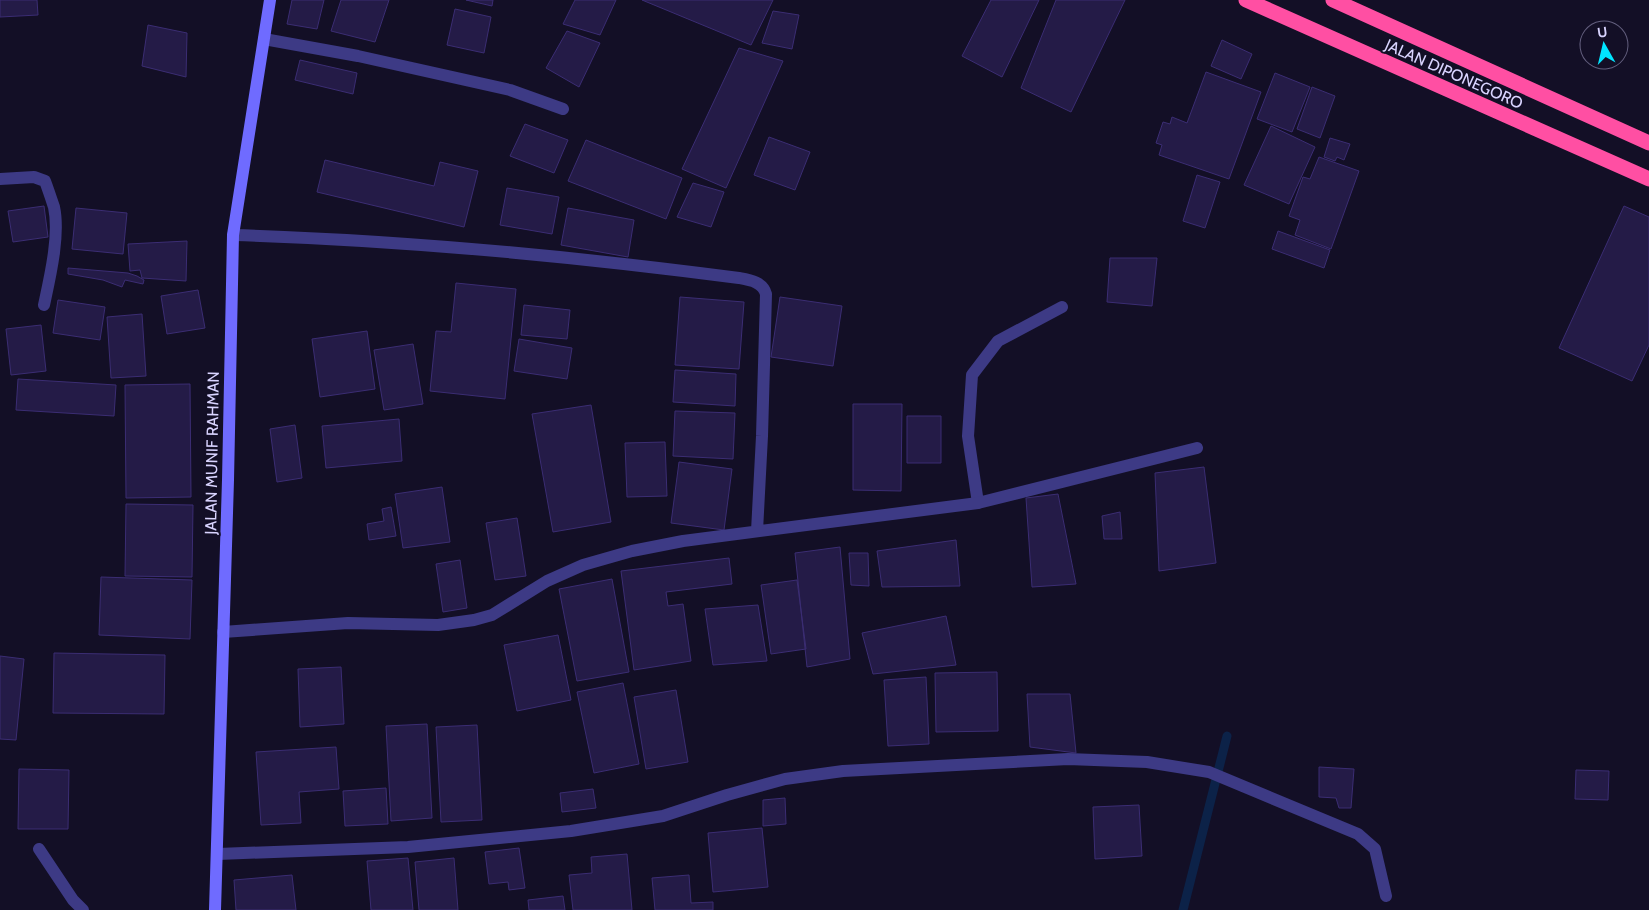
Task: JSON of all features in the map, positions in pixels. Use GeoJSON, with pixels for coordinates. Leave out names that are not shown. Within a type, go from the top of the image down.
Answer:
{"type":"FeatureCollection","features":[{"type":"Feature","properties":{"kind":"highway","name":"JALAN DIPONEGORO"},"geometry":{"type":"LineString","coordinates":[[1246,0],[1649,179]]}},
{"type":"Feature","properties":{"kind":"highway","name":"JALAN DIPONEGORO"},"geometry":{"type":"LineString","coordinates":[[1333,0],[1649,143]]}},
{"type":"Feature","properties":{"kind":"street","name":"JALAN MUNIF RAHMAN"},"geometry":{"type":"LineString","coordinates":[[216,910],[233,235],[270,0]]}},
{"type":"Feature","properties":{"kind":"street"},"geometry":{"type":"LineString","coordinates":[[264,39],[358,56],[510,90],[563,109]]}},
{"type":"Feature","properties":{"kind":"street"},"geometry":{"type":"LineString","coordinates":[[0,179],[34,177],[45,181],[54,208],[55,225],[53,257],[44,305]]}},
{"type":"Feature","properties":{"kind":"street"},"geometry":{"type":"LineString","coordinates":[[233,235],[327,238],[482,250],[654,266],[739,278],[757,283],[765,289],[766,294],[758,532]]}},
{"type":"Feature","properties":{"kind":"street"},"geometry":{"type":"LineString","coordinates":[[978,503],[968,436],[972,375],[998,341],[1062,306]]}},
{"type":"Feature","properties":{"kind":"street"},"geometry":{"type":"LineString","coordinates":[[223,632],[348,623],[438,625],[474,620],[492,615],[547,581],[591,563],[632,551],[683,542],[978,503],[1197,448]]}},
{"type":"Feature","properties":{"kind":"street"},"geometry":{"type":"LineString","coordinates":[[218,854],[408,847],[571,831],[663,816],[727,795],[785,779],[843,770],[1068,759],[1147,762],[1210,772],[1358,834],[1375,849],[1386,896]]}},
{"type":"Feature","properties":{"kind":"street"},"geometry":{"type":"LineString","coordinates":[[39,848],[73,900],[83,910]]}},
{"type":"Feature","properties":{"kind":"building"},"geometry":{"type":"Polygon","coordinates":[[[0,0],[37,0],[38,15],[0,17],[0,0]]]}},
{"type":"Feature","properties":{"kind":"building"},"geometry":{"type":"Polygon","coordinates":[[[292,0],[324,0],[317,29],[287,24],[292,0]]]}},
{"type":"Feature","properties":{"kind":"building"},"geometry":{"type":"Polygon","coordinates":[[[341,0],[389,0],[375,42],[331,31],[341,0]]]}},
{"type":"Feature","properties":{"kind":"building"},"geometry":{"type":"Polygon","coordinates":[[[466,0],[493,0],[492,6],[466,0]]]}},
{"type":"Feature","properties":{"kind":"building"},"geometry":{"type":"Polygon","coordinates":[[[575,0],[616,0],[600,35],[563,24],[575,0]]]}},
{"type":"Feature","properties":{"kind":"building"},"geometry":{"type":"Polygon","coordinates":[[[642,0],[773,0],[751,45],[642,0]]]}},
{"type":"Feature","properties":{"kind":"building"},"geometry":{"type":"Polygon","coordinates":[[[991,0],[1039,0],[1002,77],[962,56],[991,0]]]}},
{"type":"Feature","properties":{"kind":"building"},"geometry":{"type":"Polygon","coordinates":[[[1056,0],[1125,0],[1071,112],[1021,88],[1056,0]]]}},
{"type":"Feature","properties":{"kind":"building"},"geometry":{"type":"Polygon","coordinates":[[[455,9],[491,17],[484,53],[447,45],[455,9]]]}},
{"type":"Feature","properties":{"kind":"building"},"geometry":{"type":"Polygon","coordinates":[[[773,11],[799,15],[792,49],[762,43],[773,11]]]}},
{"type":"Feature","properties":{"kind":"building"},"geometry":{"type":"Polygon","coordinates":[[[148,25],[187,33],[186,77],[142,66],[148,25]]]}},
{"type":"Feature","properties":{"kind":"building"},"geometry":{"type":"Polygon","coordinates":[[[567,31],[600,43],[579,87],[546,68],[567,31]]]}},
{"type":"Feature","properties":{"kind":"building"},"geometry":{"type":"Polygon","coordinates":[[[1222,40],[1252,54],[1241,79],[1211,66],[1222,40]]]}},
{"type":"Feature","properties":{"kind":"building"},"geometry":{"type":"Polygon","coordinates":[[[739,48],[783,61],[726,188],[682,169],[739,48]]]}},
{"type":"Feature","properties":{"kind":"building"},"geometry":{"type":"Polygon","coordinates":[[[300,60],[357,73],[353,94],[295,80],[300,60]]]}},
{"type":"Feature","properties":{"kind":"building"},"geometry":{"type":"Polygon","coordinates":[[[1206,72],[1261,92],[1229,179],[1159,155],[1162,145],[1156,143],[1163,122],[1170,124],[1172,117],[1187,123],[1206,72]]]}},
{"type":"Feature","properties":{"kind":"building"},"geometry":{"type":"Polygon","coordinates":[[[1275,73],[1310,87],[1292,132],[1257,119],[1275,73]]]}},
{"type":"Feature","properties":{"kind":"building"},"geometry":{"type":"Polygon","coordinates":[[[1312,87],[1335,96],[1320,138],[1297,129],[1312,87]]]}},
{"type":"Feature","properties":{"kind":"building"},"geometry":{"type":"Polygon","coordinates":[[[525,124],[568,140],[554,173],[510,156],[525,124]]]}},
{"type":"Feature","properties":{"kind":"building"},"geometry":{"type":"Polygon","coordinates":[[[1271,126],[1315,147],[1289,204],[1244,185],[1271,126]]]}},
{"type":"Feature","properties":{"kind":"building"},"geometry":{"type":"Polygon","coordinates":[[[769,137],[810,152],[795,190],[754,175],[769,137]]]}},
{"type":"Feature","properties":{"kind":"building"},"geometry":{"type":"Polygon","coordinates":[[[1330,138],[1350,144],[1344,160],[1337,157],[1335,161],[1324,157],[1330,138]]]}},
{"type":"Feature","properties":{"kind":"building"},"geometry":{"type":"Polygon","coordinates":[[[586,140],[682,178],[666,219],[568,181],[586,140]]]}},
{"type":"Feature","properties":{"kind":"building"},"geometry":{"type":"Polygon","coordinates":[[[1319,157],[1359,171],[1331,249],[1295,235],[1300,220],[1289,216],[1303,177],[1310,179],[1319,157]]]}},
{"type":"Feature","properties":{"kind":"building"},"geometry":{"type":"Polygon","coordinates":[[[325,160],[434,186],[440,162],[478,171],[464,227],[317,192],[325,160]]]}},
{"type":"Feature","properties":{"kind":"building"},"geometry":{"type":"Polygon","coordinates":[[[1197,175],[1220,182],[1205,228],[1183,221],[1197,175]]]}},
{"type":"Feature","properties":{"kind":"building"},"geometry":{"type":"Polygon","coordinates":[[[693,183],[724,192],[711,227],[677,217],[693,183]]]}},
{"type":"Feature","properties":{"kind":"building"},"geometry":{"type":"Polygon","coordinates":[[[507,188],[559,197],[552,234],[500,225],[507,188]]]}},
{"type":"Feature","properties":{"kind":"building"},"geometry":{"type":"Polygon","coordinates":[[[44,206],[48,237],[13,242],[8,211],[44,206]]]}},
{"type":"Feature","properties":{"kind":"building"},"geometry":{"type":"Polygon","coordinates":[[[1624,206],[1649,217],[1649,345],[1632,381],[1559,348],[1624,206]]]}},
{"type":"Feature","properties":{"kind":"building"},"geometry":{"type":"Polygon","coordinates":[[[76,208],[127,213],[123,254],[72,249],[76,208]]]}},
{"type":"Feature","properties":{"kind":"building"},"geometry":{"type":"Polygon","coordinates":[[[568,208],[634,220],[628,257],[561,245],[568,208]]]}},
{"type":"Feature","properties":{"kind":"building"},"geometry":{"type":"Polygon","coordinates":[[[1278,231],[1330,250],[1324,268],[1272,249],[1278,231]]]}},
{"type":"Feature","properties":{"kind":"building"},"geometry":{"type":"Polygon","coordinates":[[[187,241],[186,281],[142,278],[140,270],[130,271],[128,244],[187,241]]]}},
{"type":"Feature","properties":{"kind":"building"},"geometry":{"type":"Polygon","coordinates":[[[1110,258],[1157,258],[1152,306],[1107,302],[1110,258]]]}},
{"type":"Feature","properties":{"kind":"building"},"geometry":{"type":"Polygon","coordinates":[[[68,268],[128,273],[144,280],[143,284],[125,280],[122,287],[103,280],[68,274],[68,268]]]}},
{"type":"Feature","properties":{"kind":"building"},"geometry":{"type":"Polygon","coordinates":[[[456,283],[516,289],[505,399],[430,391],[436,331],[451,332],[456,283]]]}},
{"type":"Feature","properties":{"kind":"building"},"geometry":{"type":"Polygon","coordinates":[[[198,290],[205,328],[167,334],[161,296],[198,290]]]}},
{"type":"Feature","properties":{"kind":"building"},"geometry":{"type":"Polygon","coordinates":[[[680,297],[744,302],[739,369],[675,365],[680,297]]]}},
{"type":"Feature","properties":{"kind":"building"},"geometry":{"type":"Polygon","coordinates":[[[780,297],[842,306],[833,366],[771,357],[780,297]]]}},
{"type":"Feature","properties":{"kind":"building"},"geometry":{"type":"Polygon","coordinates":[[[58,300],[105,307],[100,340],[53,333],[58,300]]]}},
{"type":"Feature","properties":{"kind":"building"},"geometry":{"type":"Polygon","coordinates":[[[524,305],[570,310],[567,339],[521,335],[524,305]]]}},
{"type":"Feature","properties":{"kind":"building"},"geometry":{"type":"Polygon","coordinates":[[[142,314],[146,376],[111,378],[107,317],[142,314]]]}},
{"type":"Feature","properties":{"kind":"building"},"geometry":{"type":"Polygon","coordinates":[[[41,325],[46,371],[11,375],[6,329],[41,325]]]}},
{"type":"Feature","properties":{"kind":"building"},"geometry":{"type":"Polygon","coordinates":[[[367,331],[375,389],[320,397],[312,339],[367,331]]]}},
{"type":"Feature","properties":{"kind":"building"},"geometry":{"type":"Polygon","coordinates":[[[519,339],[572,348],[567,379],[514,371],[519,339]]]}},
{"type":"Feature","properties":{"kind":"building"},"geometry":{"type":"Polygon","coordinates":[[[413,344],[423,404],[384,410],[374,350],[413,344]]]}},
{"type":"Feature","properties":{"kind":"building"},"geometry":{"type":"Polygon","coordinates":[[[675,370],[736,374],[735,406],[673,402],[675,370]]]}},
{"type":"Feature","properties":{"kind":"building"},"geometry":{"type":"Polygon","coordinates":[[[18,379],[116,385],[114,416],[16,410],[18,379]]]}},
{"type":"Feature","properties":{"kind":"building"},"geometry":{"type":"Polygon","coordinates":[[[190,384],[191,497],[126,498],[125,385],[190,384]]]}},
{"type":"Feature","properties":{"kind":"building"},"geometry":{"type":"Polygon","coordinates":[[[853,404],[902,404],[901,491],[853,490],[853,404]]]}},
{"type":"Feature","properties":{"kind":"building"},"geometry":{"type":"Polygon","coordinates":[[[591,405],[611,522],[553,532],[532,414],[591,405]]]}},
{"type":"Feature","properties":{"kind":"building"},"geometry":{"type":"Polygon","coordinates":[[[675,411],[735,413],[733,459],[673,456],[675,411]]]}},
{"type":"Feature","properties":{"kind":"building"},"geometry":{"type":"Polygon","coordinates":[[[907,416],[941,416],[941,463],[907,463],[907,416]]]}},
{"type":"Feature","properties":{"kind":"building"},"geometry":{"type":"Polygon","coordinates":[[[399,419],[402,461],[326,468],[322,426],[399,419]]]}},
{"type":"Feature","properties":{"kind":"building"},"geometry":{"type":"Polygon","coordinates":[[[295,425],[302,478],[277,482],[270,429],[295,425]]]}},
{"type":"Feature","properties":{"kind":"building"},"geometry":{"type":"Polygon","coordinates":[[[665,442],[667,496],[627,497],[625,443],[665,442]]]}},
{"type":"Feature","properties":{"kind":"building"},"geometry":{"type":"Polygon","coordinates":[[[679,462],[732,469],[724,530],[671,523],[679,462]]]}},
{"type":"Feature","properties":{"kind":"building"},"geometry":{"type":"Polygon","coordinates":[[[1204,467],[1216,563],[1159,571],[1155,473],[1204,467]]]}},
{"type":"Feature","properties":{"kind":"building"},"geometry":{"type":"Polygon","coordinates":[[[442,487],[450,542],[403,548],[395,494],[442,487]]]}},
{"type":"Feature","properties":{"kind":"building"},"geometry":{"type":"Polygon","coordinates":[[[1058,494],[1076,584],[1032,587],[1026,498],[1058,494]]]}},
{"type":"Feature","properties":{"kind":"building"},"geometry":{"type":"Polygon","coordinates":[[[126,504],[193,505],[192,577],[125,576],[126,504]]]}},
{"type":"Feature","properties":{"kind":"building"},"geometry":{"type":"Polygon","coordinates":[[[391,507],[396,536],[369,540],[367,524],[384,521],[382,509],[391,507]]]}},
{"type":"Feature","properties":{"kind":"building"},"geometry":{"type":"Polygon","coordinates":[[[1120,512],[1122,539],[1104,539],[1102,516],[1120,512]]]}},
{"type":"Feature","properties":{"kind":"building"},"geometry":{"type":"Polygon","coordinates":[[[517,518],[526,576],[495,580],[486,523],[517,518]]]}},
{"type":"Feature","properties":{"kind":"building"},"geometry":{"type":"Polygon","coordinates":[[[956,540],[960,586],[882,587],[877,551],[956,540]]]}},
{"type":"Feature","properties":{"kind":"building"},"geometry":{"type":"Polygon","coordinates":[[[840,547],[850,659],[807,667],[795,553],[840,547]]]}},
{"type":"Feature","properties":{"kind":"building"},"geometry":{"type":"Polygon","coordinates":[[[849,553],[868,553],[869,586],[851,585],[849,553]]]}},
{"type":"Feature","properties":{"kind":"building"},"geometry":{"type":"Polygon","coordinates":[[[729,558],[732,584],[666,592],[668,606],[683,604],[691,661],[634,670],[621,571],[729,558]]]}},
{"type":"Feature","properties":{"kind":"building"},"geometry":{"type":"Polygon","coordinates":[[[460,560],[467,608],[443,612],[436,564],[460,560]]]}},
{"type":"Feature","properties":{"kind":"building"},"geometry":{"type":"Polygon","coordinates":[[[101,577],[192,580],[190,639],[99,635],[101,577]]]}},
{"type":"Feature","properties":{"kind":"building"},"geometry":{"type":"Polygon","coordinates":[[[612,579],[629,672],[577,681],[559,589],[612,579]]]}},
{"type":"Feature","properties":{"kind":"building"},"geometry":{"type":"Polygon","coordinates":[[[797,580],[806,649],[771,654],[761,585],[797,580]]]}},
{"type":"Feature","properties":{"kind":"building"},"geometry":{"type":"Polygon","coordinates":[[[758,605],[767,661],[713,665],[705,609],[758,605]]]}},
{"type":"Feature","properties":{"kind":"building"},"geometry":{"type":"Polygon","coordinates":[[[946,616],[956,665],[873,674],[862,633],[946,616]]]}},
{"type":"Feature","properties":{"kind":"building"},"geometry":{"type":"Polygon","coordinates":[[[558,635],[571,700],[517,711],[504,645],[558,635]]]}},
{"type":"Feature","properties":{"kind":"building"},"geometry":{"type":"Polygon","coordinates":[[[54,653],[165,655],[164,714],[53,713],[54,653]]]}},
{"type":"Feature","properties":{"kind":"building"},"geometry":{"type":"Polygon","coordinates":[[[0,656],[24,659],[16,740],[0,739],[0,656]]]}},
{"type":"Feature","properties":{"kind":"building"},"geometry":{"type":"Polygon","coordinates":[[[341,667],[344,724],[300,727],[298,669],[341,667]]]}},
{"type":"Feature","properties":{"kind":"building"},"geometry":{"type":"Polygon","coordinates":[[[997,672],[998,731],[936,732],[935,673],[997,672]]]}},
{"type":"Feature","properties":{"kind":"building"},"geometry":{"type":"Polygon","coordinates":[[[926,677],[929,744],[888,746],[884,680],[926,677]]]}},
{"type":"Feature","properties":{"kind":"building"},"geometry":{"type":"Polygon","coordinates":[[[623,683],[639,764],[594,773],[577,692],[623,683]]]}},
{"type":"Feature","properties":{"kind":"building"},"geometry":{"type":"Polygon","coordinates":[[[676,690],[688,762],[646,769],[634,697],[676,690]]]}},
{"type":"Feature","properties":{"kind":"building"},"geometry":{"type":"Polygon","coordinates":[[[1027,694],[1070,694],[1076,753],[1030,747],[1027,694]]]}},
{"type":"Feature","properties":{"kind":"building"},"geometry":{"type":"Polygon","coordinates":[[[427,724],[432,818],[391,821],[386,726],[427,724]]]}},
{"type":"Feature","properties":{"kind":"building"},"geometry":{"type":"Polygon","coordinates":[[[477,725],[482,820],[441,822],[436,727],[477,725]]]}},
{"type":"Feature","properties":{"kind":"building"},"geometry":{"type":"Polygon","coordinates":[[[336,747],[339,789],[299,792],[301,823],[261,825],[256,752],[336,747]]]}},
{"type":"Feature","properties":{"kind":"building"},"geometry":{"type":"Polygon","coordinates":[[[1319,767],[1354,769],[1351,808],[1339,808],[1336,798],[1319,797],[1319,767]]]}},
{"type":"Feature","properties":{"kind":"building"},"geometry":{"type":"Polygon","coordinates":[[[19,769],[69,770],[68,829],[18,829],[19,769]]]}},
{"type":"Feature","properties":{"kind":"building"},"geometry":{"type":"Polygon","coordinates":[[[1576,770],[1609,771],[1608,800],[1575,799],[1576,770]]]}},
{"type":"Feature","properties":{"kind":"building"},"geometry":{"type":"Polygon","coordinates":[[[386,788],[388,824],[345,826],[343,791],[386,788]]]}},
{"type":"Feature","properties":{"kind":"building"},"geometry":{"type":"Polygon","coordinates":[[[593,789],[596,808],[562,812],[560,793],[593,789]]]}},
{"type":"Feature","properties":{"kind":"building"},"geometry":{"type":"Polygon","coordinates":[[[785,798],[786,824],[763,826],[763,800],[785,798]]]}},
{"type":"Feature","properties":{"kind":"building"},"geometry":{"type":"Polygon","coordinates":[[[1139,805],[1142,856],[1095,859],[1093,807],[1139,805]]]}},
{"type":"Feature","properties":{"kind":"building"},"geometry":{"type":"Polygon","coordinates":[[[762,828],[768,887],[713,892],[708,833],[762,828]]]}},
{"type":"Feature","properties":{"kind":"building"},"geometry":{"type":"Polygon","coordinates":[[[519,848],[525,888],[509,890],[508,882],[489,884],[485,852],[519,848]]]}},
{"type":"Feature","properties":{"kind":"building"},"geometry":{"type":"Polygon","coordinates":[[[627,854],[632,910],[573,910],[569,875],[592,873],[591,857],[627,854]]]}},
{"type":"Feature","properties":{"kind":"building"},"geometry":{"type":"Polygon","coordinates":[[[408,858],[413,910],[371,910],[367,861],[408,858]]]}},
{"type":"Feature","properties":{"kind":"building"},"geometry":{"type":"Polygon","coordinates":[[[454,858],[458,910],[419,910],[415,862],[454,858]]]}},
{"type":"Feature","properties":{"kind":"building"},"geometry":{"type":"Polygon","coordinates":[[[292,875],[296,910],[236,910],[234,880],[292,875]]]}},
{"type":"Feature","properties":{"kind":"building"},"geometry":{"type":"Polygon","coordinates":[[[689,875],[691,903],[713,902],[713,910],[655,910],[652,878],[689,875]]]}},
{"type":"Feature","properties":{"kind":"building"},"geometry":{"type":"Polygon","coordinates":[[[563,896],[565,910],[529,910],[528,900],[563,896]]]}},
{"type":"Feature","properties":{"kind":"waterway"},"geometry":{"type":"LineString","coordinates":[[1183,910],[1227,736]]}}]}
